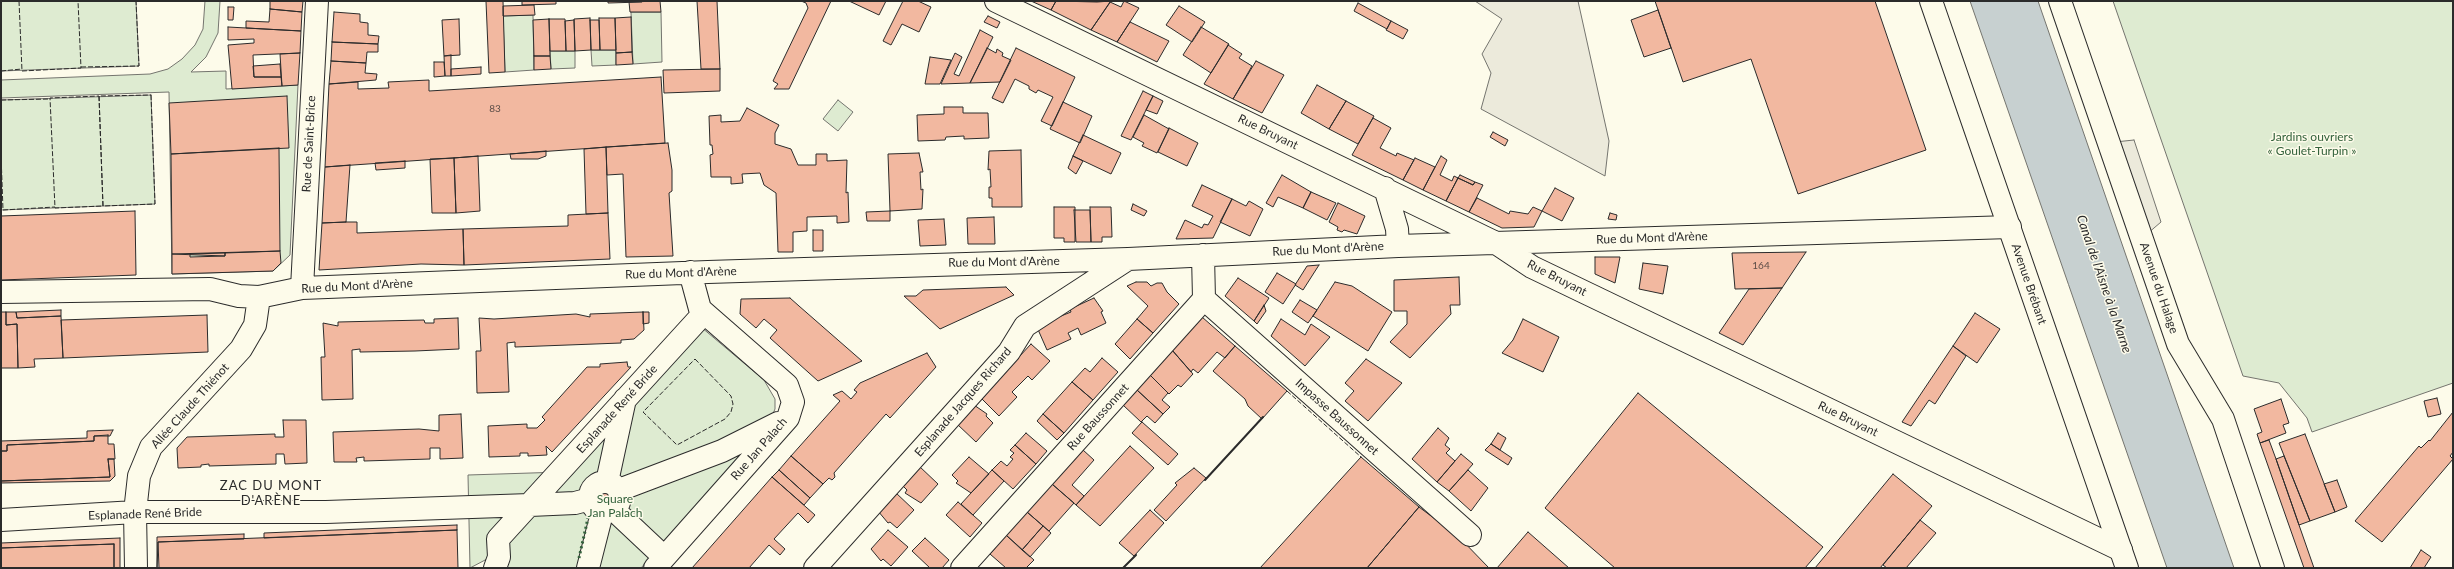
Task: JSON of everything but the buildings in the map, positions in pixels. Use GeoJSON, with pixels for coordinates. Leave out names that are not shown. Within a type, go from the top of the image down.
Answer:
{"type":"FeatureCollection","features":[{"type":"Feature","properties":{"kind":"street","name":"Rue de Saint-Brice"},"geometry":{"type":"LineString","coordinates":[[302,288],[317,1]]}},
{"type":"Feature","properties":{"kind":"street","name":"Rue Bruyant"},"geometry":{"type":"LineString","coordinates":[[996,1],[1385,188],[1496,243],[1532,267],[2124,559]]}},
{"type":"Feature","properties":{"kind":"street","name":"Avenue Brébant"},"geometry":{"type":"LineString","coordinates":[[1931,1],[2124,559]]}},
{"type":"Feature","properties":{"kind":"street","name":"Avenue du Halage"},"geometry":{"type":"LineString","coordinates":[[2060,1],[2178,344],[2223,419],[2273,568]]}},
{"type":"Feature","properties":{"kind":"street"},"geometry":{"type":"LineString","coordinates":[[1385,188],[1397,230],[1398,246]]}},
{"type":"Feature","properties":{"kind":"street","name":"Rue du Mont d'Arène"},"geometry":{"type":"LineString","coordinates":[[1,292],[210,289],[239,296],[259,297],[302,288],[690,272],[1128,259],[1398,246],[2010,227]]}},
{"type":"Feature","properties":{"kind":"street"},"geometry":{"type":"LineString","coordinates":[[1203,255],[1204,299]]}},
{"type":"Feature","properties":{"kind":"street","name":"Esplanade Jacques Richard"},"geometry":{"type":"LineString","coordinates":[[816,568],[1009,352],[1025,326],[1128,259]]}},
{"type":"Feature","properties":{"kind":"street","name":"Rue Jan Palach"},"geometry":{"type":"LineString","coordinates":[[659,563],[788,418],[793,402],[787,385],[700,310],[690,272]]}},
{"type":"Feature","properties":{"kind":"street","name":"Allée Claude Thiénot"},"geometry":{"type":"LineString","coordinates":[[136,568],[135,512],[139,476],[151,446],[241,350],[255,324],[259,297]]}},
{"type":"Feature","properties":{"kind":"street","name":"Impasse Baussonnet"},"geometry":{"type":"LineString","coordinates":[[1204,299],[1470,535]]}},
{"type":"Feature","properties":{"kind":"street","name":"Rue Baussonnet"},"geometry":{"type":"LineString","coordinates":[[962,568],[1204,299]]}},
{"type":"Feature","properties":{"kind":"street","name":"Esplanade René Bride"},"geometry":{"type":"LineString","coordinates":[[495,568],[500,557],[498,539],[704,313]]}},
{"type":"Feature","properties":{"kind":"street"},"geometry":{"type":"LineString","coordinates":[[588,568],[606,499],[625,398]]}},
{"type":"Feature","properties":{"kind":"street","name":"Esplanade René Bride"},"geometry":{"type":"LineString","coordinates":[[1,520],[135,512],[326,512],[530,505],[575,503],[606,499],[722,451],[788,418]]}},
{"type":"Feature","properties":{"kind":"street"},"geometry":{"type":"LineString","coordinates":[[606,499],[659,563]]}},
{"type":"Feature","properties":{"kind":"green space"},"geometry":{"type":"Polygon","coordinates":[[[1,1],[136,1],[139,66],[1,71],[1,1]]]}},
{"type":"Feature","properties":{"kind":"green space"},"geometry":{"type":"Polygon","coordinates":[[[205,1],[220,1],[218,33],[206,57],[191,72],[226,71],[226,89],[298,85],[290,255],[273,271],[172,274],[169,92],[1,98],[1,80],[150,74],[168,69],[182,59],[195,45],[203,29],[205,1]]]}},
{"type":"Feature","properties":{"kind":"green space","name":"Jardins ouvriers « Goulet-Turpin »"},"geometry":{"type":"Polygon","coordinates":[[[2113,1],[2453,1],[2453,383],[2312,432],[2307,418],[2279,383],[2243,376],[2113,1]]]}},
{"type":"Feature","properties":{"kind":"green space"},"geometry":{"type":"Polygon","coordinates":[[[631,12],[661,12],[662,62],[633,64],[631,12]]]}},
{"type":"Feature","properties":{"kind":"green space"},"geometry":{"type":"Polygon","coordinates":[[[533,15],[534,70],[505,72],[503,16],[533,15]]]}},
{"type":"Feature","properties":{"kind":"green space"},"geometry":{"type":"Polygon","coordinates":[[[591,50],[616,50],[616,65],[592,66],[591,50]]]}},
{"type":"Feature","properties":{"kind":"green space"},"geometry":{"type":"Polygon","coordinates":[[[550,51],[575,51],[575,68],[551,69],[550,51]]]}},
{"type":"Feature","properties":{"kind":"green space"},"geometry":{"type":"Polygon","coordinates":[[[151,95],[155,204],[1,210],[1,100],[151,95]]]}},
{"type":"Feature","properties":{"kind":"green space"},"geometry":{"type":"Polygon","coordinates":[[[838,100],[853,112],[838,131],[823,119],[838,100]]]}},
{"type":"Feature","properties":{"kind":"green space","name":"Square Jan Palach"},"geometry":{"type":"Polygon","coordinates":[[[701,327],[764,380],[775,399],[775,409],[769,423],[641,568],[505,568],[487,559],[470,568],[468,475],[562,472],[701,327]]]}},
{"type":"Feature","properties":{"kind":"shaded area"},"geometry":{"type":"Polygon","coordinates":[[[1475,1],[1578,1],[1609,141],[1605,176],[1481,109],[1491,73],[1482,54],[1502,19],[1475,1]]]}},
{"type":"Feature","properties":{"kind":"shaded area"},"geometry":{"type":"Polygon","coordinates":[[[2134,140],[2161,222],[2147,234],[2115,142],[2134,140]]]}},
{"type":"Feature","properties":{"kind":"water","name":"Canal de l'Aisne à la Marne"},"geometry":{"type":"Polygon","coordinates":[[[1970,1],[2038,1],[2234,568],[2167,568],[1970,1]]]}},
{"type":"Feature","properties":{"kind":"hedge"},"geometry":{"type":"LineString","coordinates":[[579,558],[588,518]]}},
{"type":"Feature","properties":{"kind":"fence"},"geometry":{"type":"LineString","coordinates":[[19,1],[22,71],[81,68],[78,1]]}},
{"type":"Feature","properties":{"kind":"fence"},"geometry":{"type":"LineString","coordinates":[[81,67],[139,66],[136,1]]}},
{"type":"Feature","properties":{"kind":"fence"},"geometry":{"type":"LineString","coordinates":[[1,71],[22,69]]}},
{"type":"Feature","properties":{"kind":"fence"},"geometry":{"type":"LineString","coordinates":[[151,95],[155,204],[103,206],[99,96],[151,95]]}},
{"type":"Feature","properties":{"kind":"fence"},"geometry":{"type":"LineString","coordinates":[[99,96],[103,206],[55,208],[50,98],[99,96]]}},
{"type":"Feature","properties":{"kind":"fence"},"geometry":{"type":"LineString","coordinates":[[1,100],[50,99]]}},
{"type":"Feature","properties":{"kind":"fence"},"geometry":{"type":"LineString","coordinates":[[1,154],[3,210],[55,207]]}},
{"type":"Feature","properties":{"kind":"fence"},"geometry":{"type":"LineString","coordinates":[[695,359],[731,396],[733,404],[731,412],[725,419],[677,445],[643,412],[695,359]]}},
{"type":"Feature","properties":{"kind":"fence"},"geometry":{"type":"LineString","coordinates":[[1287,391],[1361,457]]}},
{"type":"Feature","properties":{"kind":"wall"},"geometry":{"type":"LineString","coordinates":[[1205,480],[1263,417]]}},
{"type":"Feature","properties":{"kind":"wall"},"geometry":{"type":"LineString","coordinates":[[1123,568],[1136,555]]}},
{"type":"Feature","properties":{"kind":"district","name":"ZAC DU MONT D'ARÈNE"},"geometry":{"type":"Point","coordinates":[271,494]}}]}
